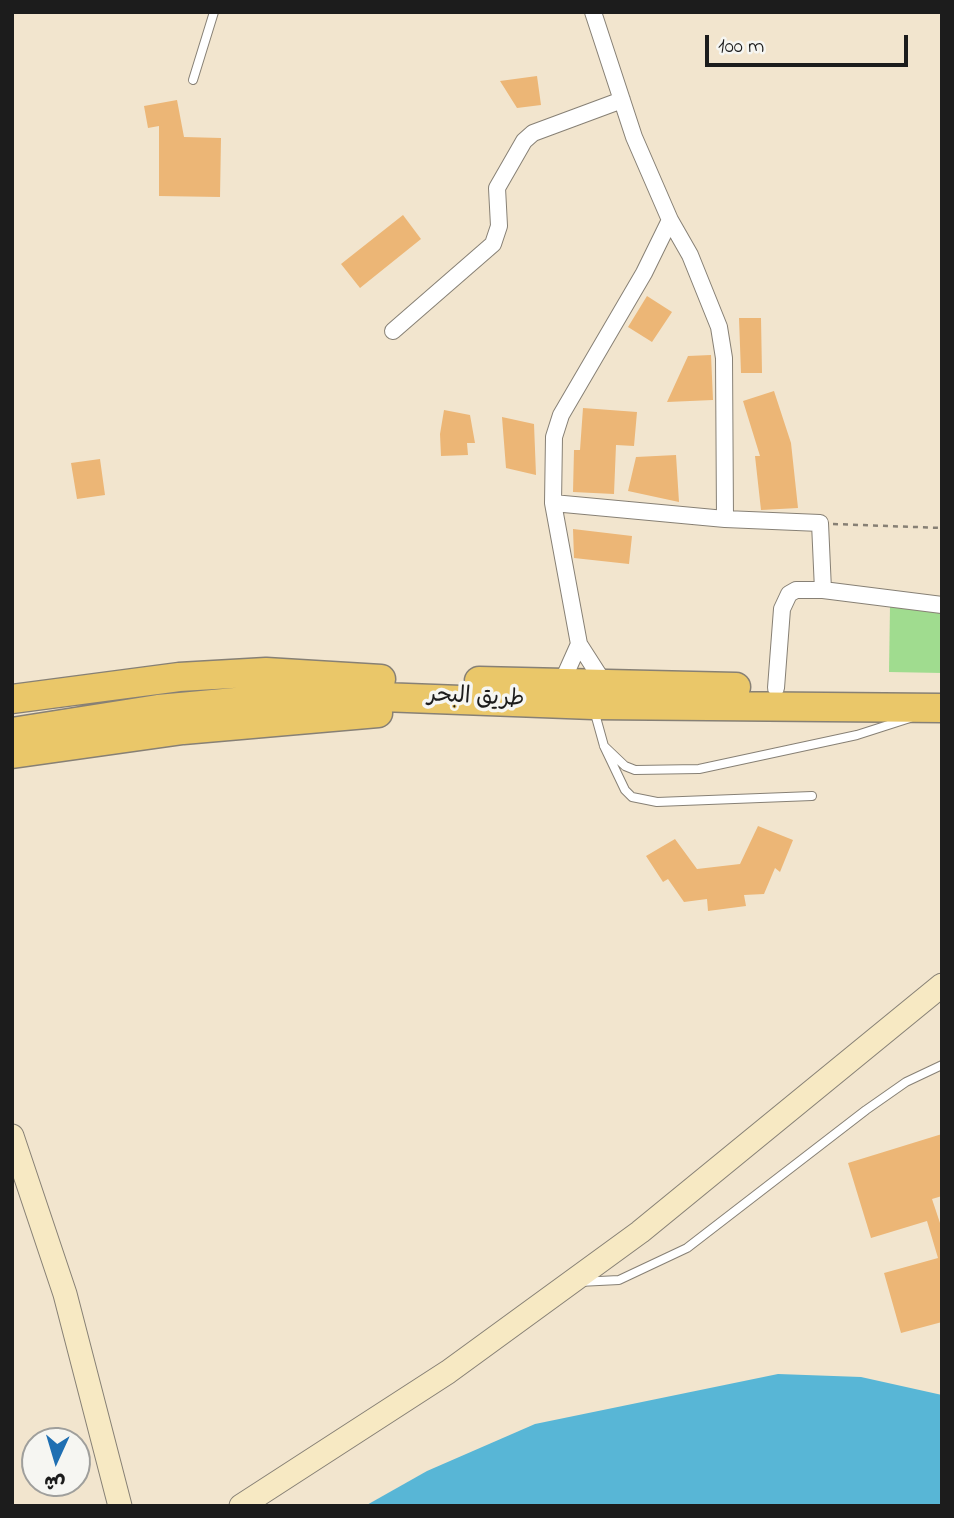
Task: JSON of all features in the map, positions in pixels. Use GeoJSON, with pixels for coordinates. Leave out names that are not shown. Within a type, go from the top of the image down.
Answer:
{"type":"FeatureCollection","features":[{"type":"Feature","properties":{"kind":"highway"},"geometry":{"type":"LineString","coordinates":[[12,699],[100,685],[204,675],[291,672],[381,679]]}},
{"type":"Feature","properties":{"kind":"highway","name":"طريق البحر"},"geometry":{"type":"LineString","coordinates":[[12,713],[85,700],[196,687],[381,679],[562,682],[599,694],[939,703]]}},
{"type":"Feature","properties":{"kind":"highway","name":"طريق البحر"},"geometry":{"type":"LineString","coordinates":[[12,732],[158,709],[224,702],[355,696],[599,694],[776,688],[939,703]]}},
{"type":"Feature","properties":{"kind":"highway"},"geometry":{"type":"LineString","coordinates":[[12,754],[172,731],[374,713],[396,710],[437,697]]}},
{"type":"Feature","properties":{"kind":"main road"},"geometry":{"type":"LineString","coordinates":[[242,1506],[448,1372],[639,1232],[942,985]]}},
{"type":"Feature","properties":{"kind":"main road"},"geometry":{"type":"LineString","coordinates":[[12,1136],[65,1294],[120,1506]]}},
{"type":"Feature","properties":{"kind":"street"},"geometry":{"type":"LineString","coordinates":[[593,12],[634,137],[711,305],[722,341],[725,519]]}},
{"type":"Feature","properties":{"kind":"street"},"geometry":{"type":"LineString","coordinates":[[393,331],[493,244],[499,226],[497,188],[524,141],[533,133],[622,100]]}},
{"type":"Feature","properties":{"kind":"street"},"geometry":{"type":"LineString","coordinates":[[599,694],[579,643],[553,503],[552,451],[556,425],[644,273],[670,220]]}},
{"type":"Feature","properties":{"kind":"street"},"geometry":{"type":"LineString","coordinates":[[553,503],[725,519],[820,523],[823,590]]}},
{"type":"Feature","properties":{"kind":"street"},"geometry":{"type":"LineString","coordinates":[[776,688],[786,601],[796,590],[823,590],[942,605]]}},
{"type":"Feature","properties":{"kind":"street"},"geometry":{"type":"LineString","coordinates":[[562,682],[579,643]]}},
{"type":"Feature","properties":{"kind":"lane"},"geometry":{"type":"LineString","coordinates":[[193,80],[214,12]]}},
{"type":"Feature","properties":{"kind":"lane"},"geometry":{"type":"LineString","coordinates":[[599,694],[604,746],[625,790],[643,801],[812,796]]}},
{"type":"Feature","properties":{"kind":"lane"},"geometry":{"type":"LineString","coordinates":[[604,746],[625,766],[635,770],[699,769],[858,735],[939,703]]}},
{"type":"Feature","properties":{"kind":"lane"},"geometry":{"type":"LineString","coordinates":[[572,1281],[593,1283],[619,1280],[645,1271],[687,1248],[866,1110],[906,1082],[942,1065]]}},
{"type":"Feature","properties":{"kind":"path"},"geometry":{"type":"LineString","coordinates":[[820,523],[942,528]]}},
{"type":"Feature","properties":{"kind":"green space"},"geometry":{"type":"Polygon","coordinates":[[[890,606],[942,610],[942,673],[889,672],[890,606]]]}},
{"type":"Feature","properties":{"kind":"water"},"geometry":{"type":"Polygon","coordinates":[[[778,1374],[861,1377],[942,1395],[942,1506],[365,1506],[427,1471],[535,1424],[778,1374]]]}},
{"type":"Feature","properties":{"kind":"building"},"geometry":{"type":"Polygon","coordinates":[[[537,76],[541,105],[517,108],[500,81],[537,76]]]}},
{"type":"Feature","properties":{"kind":"building"},"geometry":{"type":"Polygon","coordinates":[[[177,100],[184,137],[221,138],[220,197],[159,196],[159,126],[148,128],[144,106],[177,100]]]}},
{"type":"Feature","properties":{"kind":"building"},"geometry":{"type":"Polygon","coordinates":[[[403,215],[421,239],[360,288],[341,264],[403,215]]]}},
{"type":"Feature","properties":{"kind":"building"},"geometry":{"type":"Polygon","coordinates":[[[647,296],[672,312],[652,342],[628,327],[647,296]]]}},
{"type":"Feature","properties":{"kind":"building"},"geometry":{"type":"Polygon","coordinates":[[[739,318],[761,318],[762,373],[741,373],[739,318]]]}},
{"type":"Feature","properties":{"kind":"building"},"geometry":{"type":"Polygon","coordinates":[[[711,355],[713,400],[667,402],[688,356],[711,355]]]}},
{"type":"Feature","properties":{"kind":"building"},"geometry":{"type":"Polygon","coordinates":[[[774,391],[791,443],[798,508],[761,510],[755,456],[760,456],[743,401],[774,391]]]}},
{"type":"Feature","properties":{"kind":"building"},"geometry":{"type":"Polygon","coordinates":[[[583,408],[637,412],[634,446],[616,445],[614,494],[573,492],[574,450],[580,450],[583,408]]]}},
{"type":"Feature","properties":{"kind":"building"},"geometry":{"type":"Polygon","coordinates":[[[444,410],[470,415],[475,443],[467,443],[468,455],[441,456],[440,434],[444,410]]]}},
{"type":"Feature","properties":{"kind":"building"},"geometry":{"type":"Polygon","coordinates":[[[502,417],[534,424],[536,475],[506,468],[502,417]]]}},
{"type":"Feature","properties":{"kind":"building"},"geometry":{"type":"Polygon","coordinates":[[[676,455],[679,502],[628,491],[636,457],[676,455]]]}},
{"type":"Feature","properties":{"kind":"building"},"geometry":{"type":"Polygon","coordinates":[[[100,459],[105,495],[77,499],[71,463],[100,459]]]}},
{"type":"Feature","properties":{"kind":"building"},"geometry":{"type":"Polygon","coordinates":[[[573,529],[632,536],[629,564],[574,558],[573,529]]]}},
{"type":"Feature","properties":{"kind":"building"},"geometry":{"type":"Polygon","coordinates":[[[758,826],[793,840],[780,872],[775,868],[764,894],[744,895],[746,906],[708,911],[707,899],[684,902],[668,879],[663,882],[646,856],[675,839],[697,869],[740,864],[758,826]]]}},
{"type":"Feature","properties":{"kind":"building"},"geometry":{"type":"Polygon","coordinates":[[[942,1134],[942,1196],[932,1199],[942,1229],[942,1322],[901,1333],[884,1273],[938,1258],[927,1221],[871,1238],[848,1163],[942,1134]]]}}]}
